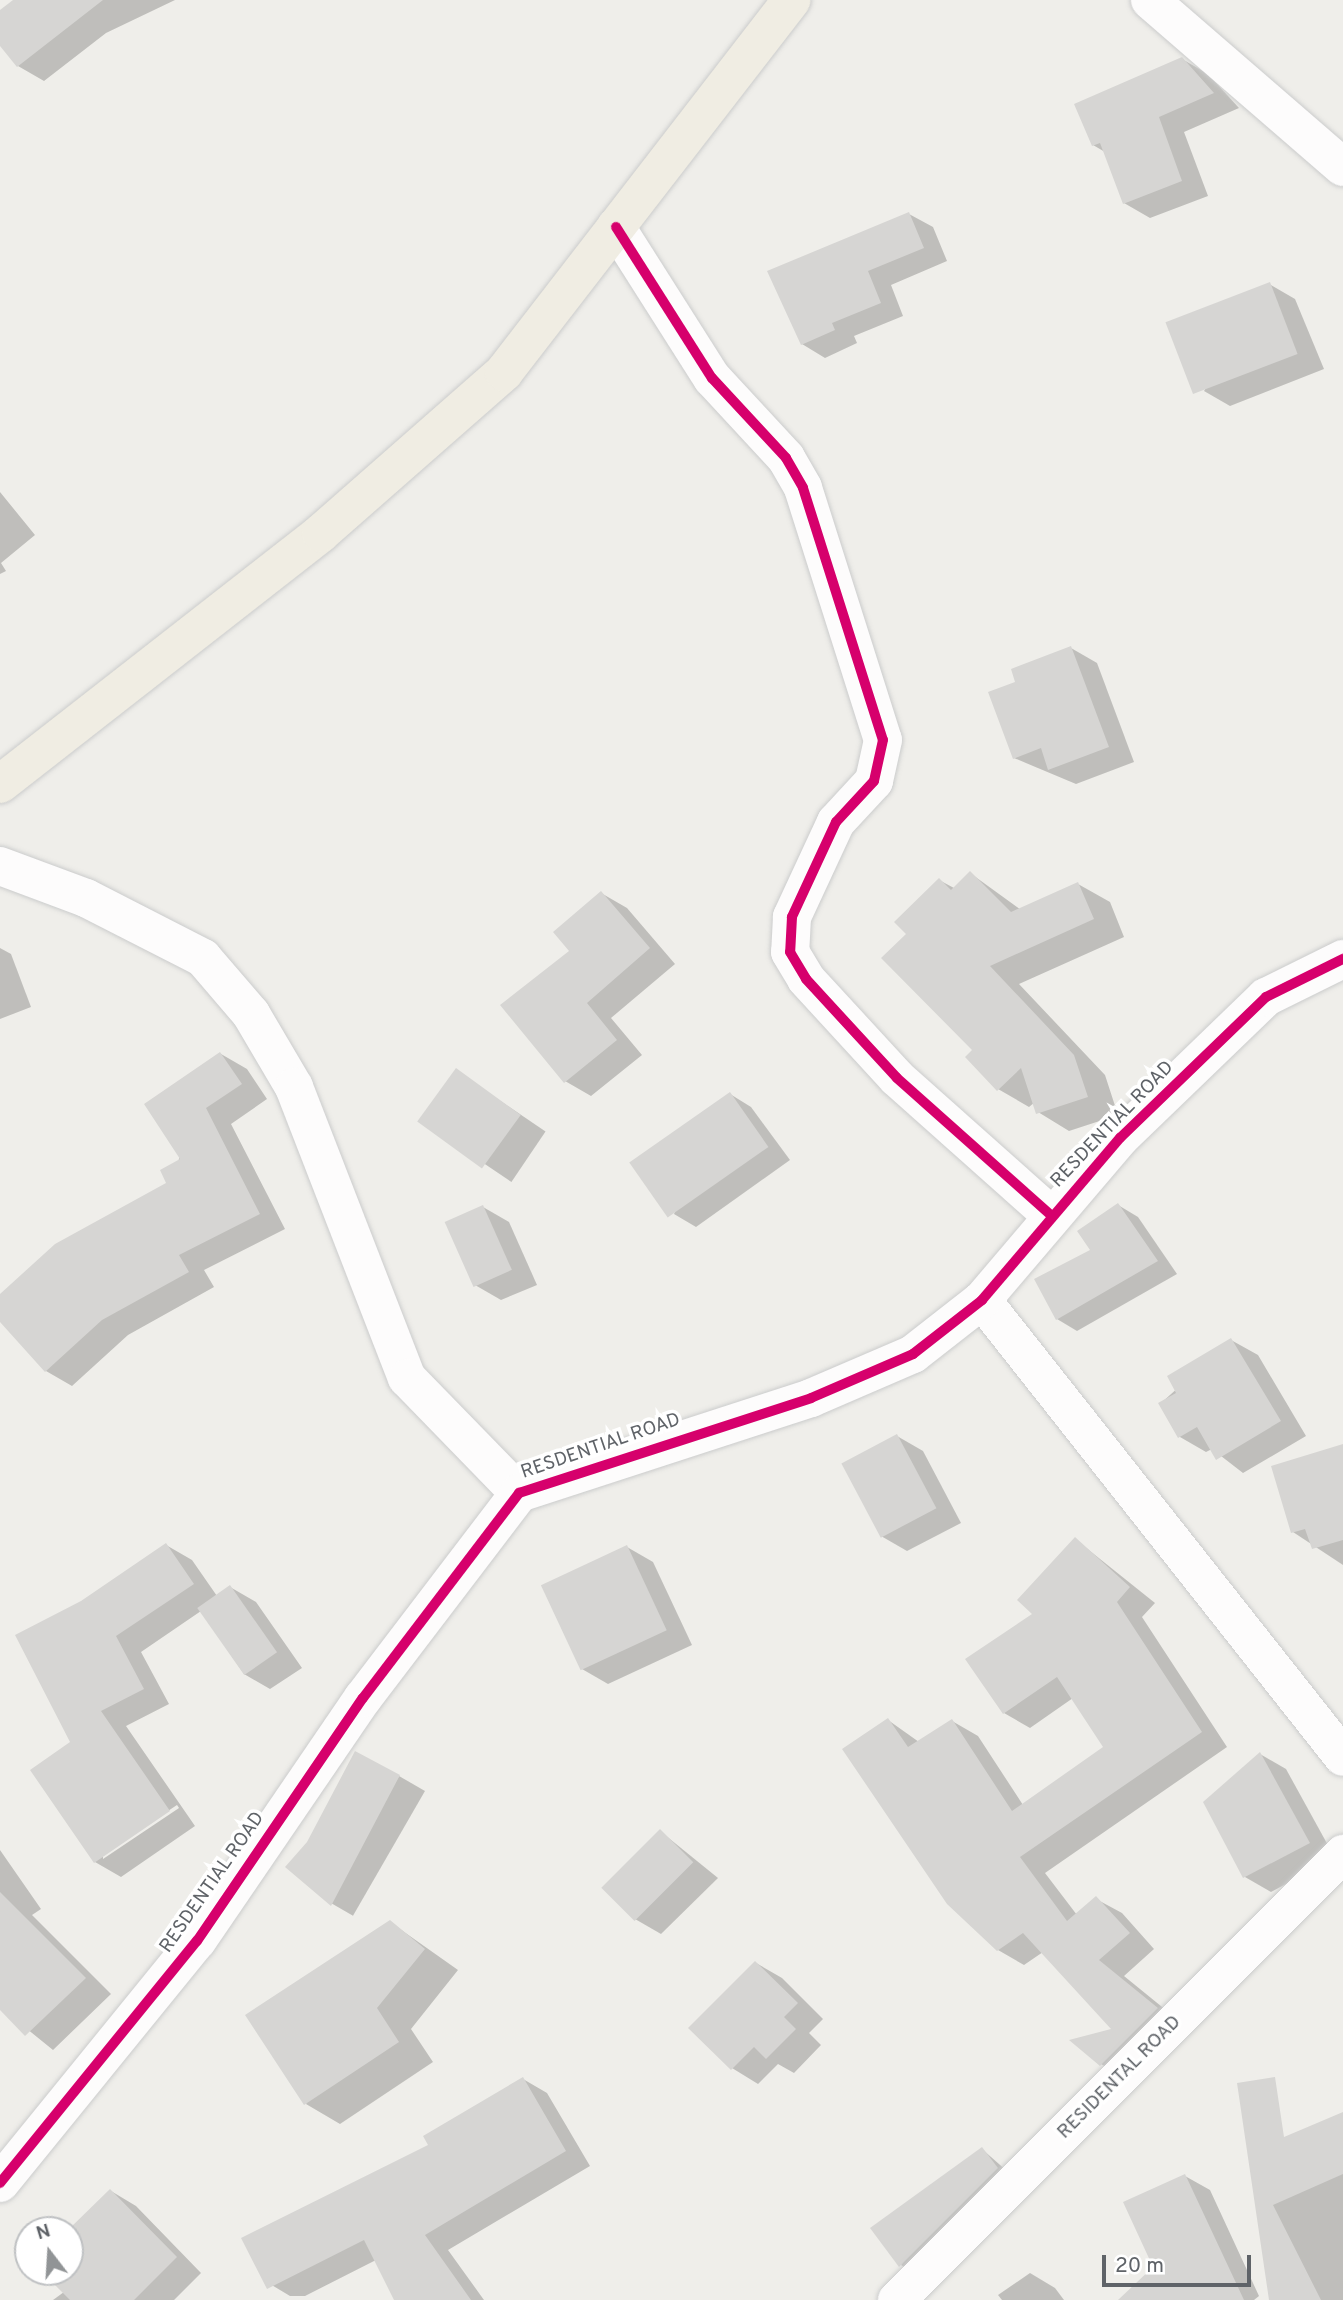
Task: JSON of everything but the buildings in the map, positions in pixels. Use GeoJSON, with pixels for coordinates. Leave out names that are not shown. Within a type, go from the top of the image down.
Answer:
{"type":"FeatureCollection","features":[{"type":"Feature","properties":{"kind":"highway"},"geometry":{"type":"LineString","coordinates":[[0,784],[321,533],[504,372],[791,0]]}},
{"type":"Feature","properties":{"kind":"street"},"geometry":{"type":"LineString","coordinates":[[1150,0],[1343,167]]}},
{"type":"Feature","properties":{"kind":"street"},"geometry":{"type":"LineString","coordinates":[[616,227],[712,378],[786,458],[803,488],[883,740],[874,780],[836,822],[792,917],[790,952],[806,979],[897,1078],[1051,1215]]}},
{"type":"Feature","properties":{"kind":"street"},"geometry":{"type":"LineString","coordinates":[[0,866],[86,898],[203,958],[251,1014],[293,1087],[407,1378],[519,1493]]}},
{"type":"Feature","properties":{"kind":"street","name":"RESDENTIAL ROAD"},"geometry":{"type":"LineString","coordinates":[[0,2183],[197,1941],[363,1698],[519,1493],[811,1398],[913,1354],[982,1300],[1051,1215],[1120,1138],[1266,997],[1343,959]]}},
{"type":"Feature","properties":{"kind":"street"},"geometry":{"type":"LineString","coordinates":[[982,1300],[1343,1757]]}},
{"type":"Feature","properties":{"kind":"street","name":"RESIDENTAL ROAD"},"geometry":{"type":"LineString","coordinates":[[897,2300],[1343,1854]]}},
{"type":"Feature","properties":{"kind":"cycle path"},"geometry":{"type":"LineString","coordinates":[[616,227],[712,378],[786,458],[803,488],[883,740],[874,781],[836,822],[792,917],[790,952],[806,979],[897,1078],[1051,1215]]}},
{"type":"Feature","properties":{"kind":"cycle path"},"geometry":{"type":"LineString","coordinates":[[0,2183],[197,1941],[363,1698],[519,1493],[811,1398],[913,1354],[982,1300],[1120,1138],[1266,997],[1343,959]]}}]}
